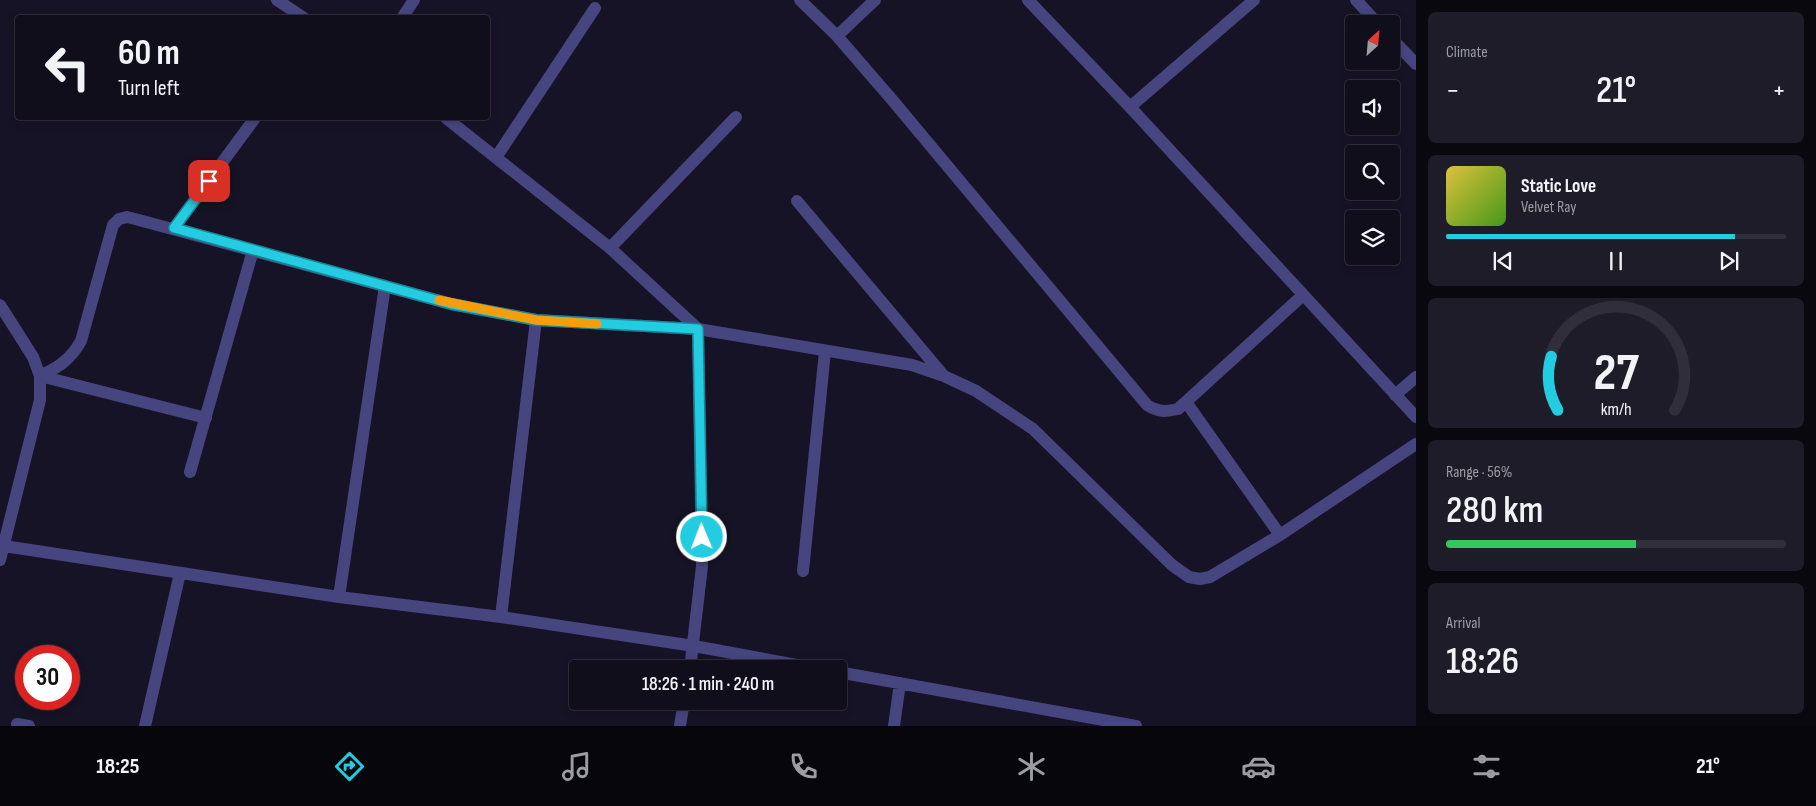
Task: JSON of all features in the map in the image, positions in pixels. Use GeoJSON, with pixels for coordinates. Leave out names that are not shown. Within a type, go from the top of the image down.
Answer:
{"type":"FeatureCollection","features":[{"type":"Feature","properties":{"kind":"street"},"geometry":{"type":"LineString","coordinates":[[277,0],[300,15]]}},
{"type":"Feature","properties":{"kind":"street"},"geometry":{"type":"LineString","coordinates":[[404,15],[414,0]]}},
{"type":"Feature","properties":{"kind":"street"},"geometry":{"type":"LineString","coordinates":[[800,0],[837,36],[1147,405],[1156,411],[1167,412],[1178,409],[1302,296]]}},
{"type":"Feature","properties":{"kind":"street"},"geometry":{"type":"LineString","coordinates":[[837,36],[875,0]]}},
{"type":"Feature","properties":{"kind":"street"},"geometry":{"type":"LineString","coordinates":[[1028,0],[1416,417]]}},
{"type":"Feature","properties":{"kind":"street"},"geometry":{"type":"LineString","coordinates":[[1130,108],[1254,0]]}},
{"type":"Feature","properties":{"kind":"street"},"geometry":{"type":"LineString","coordinates":[[1356,0],[1370,15]]}},
{"type":"Feature","properties":{"kind":"street"},"geometry":{"type":"LineString","coordinates":[[497,156],[595,8]]}},
{"type":"Feature","properties":{"kind":"street"},"geometry":{"type":"LineString","coordinates":[[1400,47],[1416,64]]}},
{"type":"Feature","properties":{"kind":"street"},"geometry":{"type":"LineString","coordinates":[[610,248],[736,116]]}},
{"type":"Feature","properties":{"kind":"street"},"geometry":{"type":"LineString","coordinates":[[174,228],[254,120]]}},
{"type":"Feature","properties":{"kind":"street"},"geometry":{"type":"LineString","coordinates":[[449,120],[497,156],[610,248],[698,329],[702,547],[692,660]]}},
{"type":"Feature","properties":{"kind":"street"},"geometry":{"type":"LineString","coordinates":[[797,201],[944,376]]}},
{"type":"Feature","properties":{"kind":"street"},"geometry":{"type":"LineString","coordinates":[[40,376],[61,366],[72,356],[81,341],[113,225],[127,217],[174,228],[451,304],[536,320],[698,329],[912,365],[944,376],[976,391],[1033,429],[1172,565],[1189,577],[1200,579],[1210,578],[1280,535],[1416,444]]}},
{"type":"Feature","properties":{"kind":"street"},"geometry":{"type":"LineString","coordinates":[[190,472],[253,250]]}},
{"type":"Feature","properties":{"kind":"street"},"geometry":{"type":"LineString","coordinates":[[339,597],[385,286]]}},
{"type":"Feature","properties":{"kind":"street"},"geometry":{"type":"LineString","coordinates":[[0,305],[33,357],[40,376],[40,400],[36,421],[0,560]]}},
{"type":"Feature","properties":{"kind":"street"},"geometry":{"type":"LineString","coordinates":[[501,617],[536,320]]}},
{"type":"Feature","properties":{"kind":"street"},"geometry":{"type":"LineString","coordinates":[[803,571],[824,351]]}},
{"type":"Feature","properties":{"kind":"street"},"geometry":{"type":"LineString","coordinates":[[40,376],[206,418]]}},
{"type":"Feature","properties":{"kind":"street"},"geometry":{"type":"LineString","coordinates":[[1396,395],[1416,376]]}},
{"type":"Feature","properties":{"kind":"street"},"geometry":{"type":"LineString","coordinates":[[1186,402],[1280,535]]}},
{"type":"Feature","properties":{"kind":"street"},"geometry":{"type":"LineString","coordinates":[[4,546],[339,597],[501,617],[694,646],[770,660]]}},
{"type":"Feature","properties":{"kind":"street"},"geometry":{"type":"LineString","coordinates":[[145,726],[180,573]]}},
{"type":"Feature","properties":{"kind":"street"},"geometry":{"type":"LineString","coordinates":[[847,674],[1136,726]]}},
{"type":"Feature","properties":{"kind":"street"},"geometry":{"type":"LineString","coordinates":[[894,726],[900,684]]}},
{"type":"Feature","properties":{"kind":"street"},"geometry":{"type":"LineString","coordinates":[[680,726],[683,710]]}},
{"type":"Feature","properties":{"kind":"slow traffic"},"geometry":{"type":"LineString","coordinates":[[439,300],[489,312],[536,320],[562,320],[597,324]]}},
{"type":"Feature","properties":{"kind":"route"},"geometry":{"type":"LineString","coordinates":[[209,181],[174,228],[451,304],[489,312],[536,320],[698,329],[702,537]]}}]}
